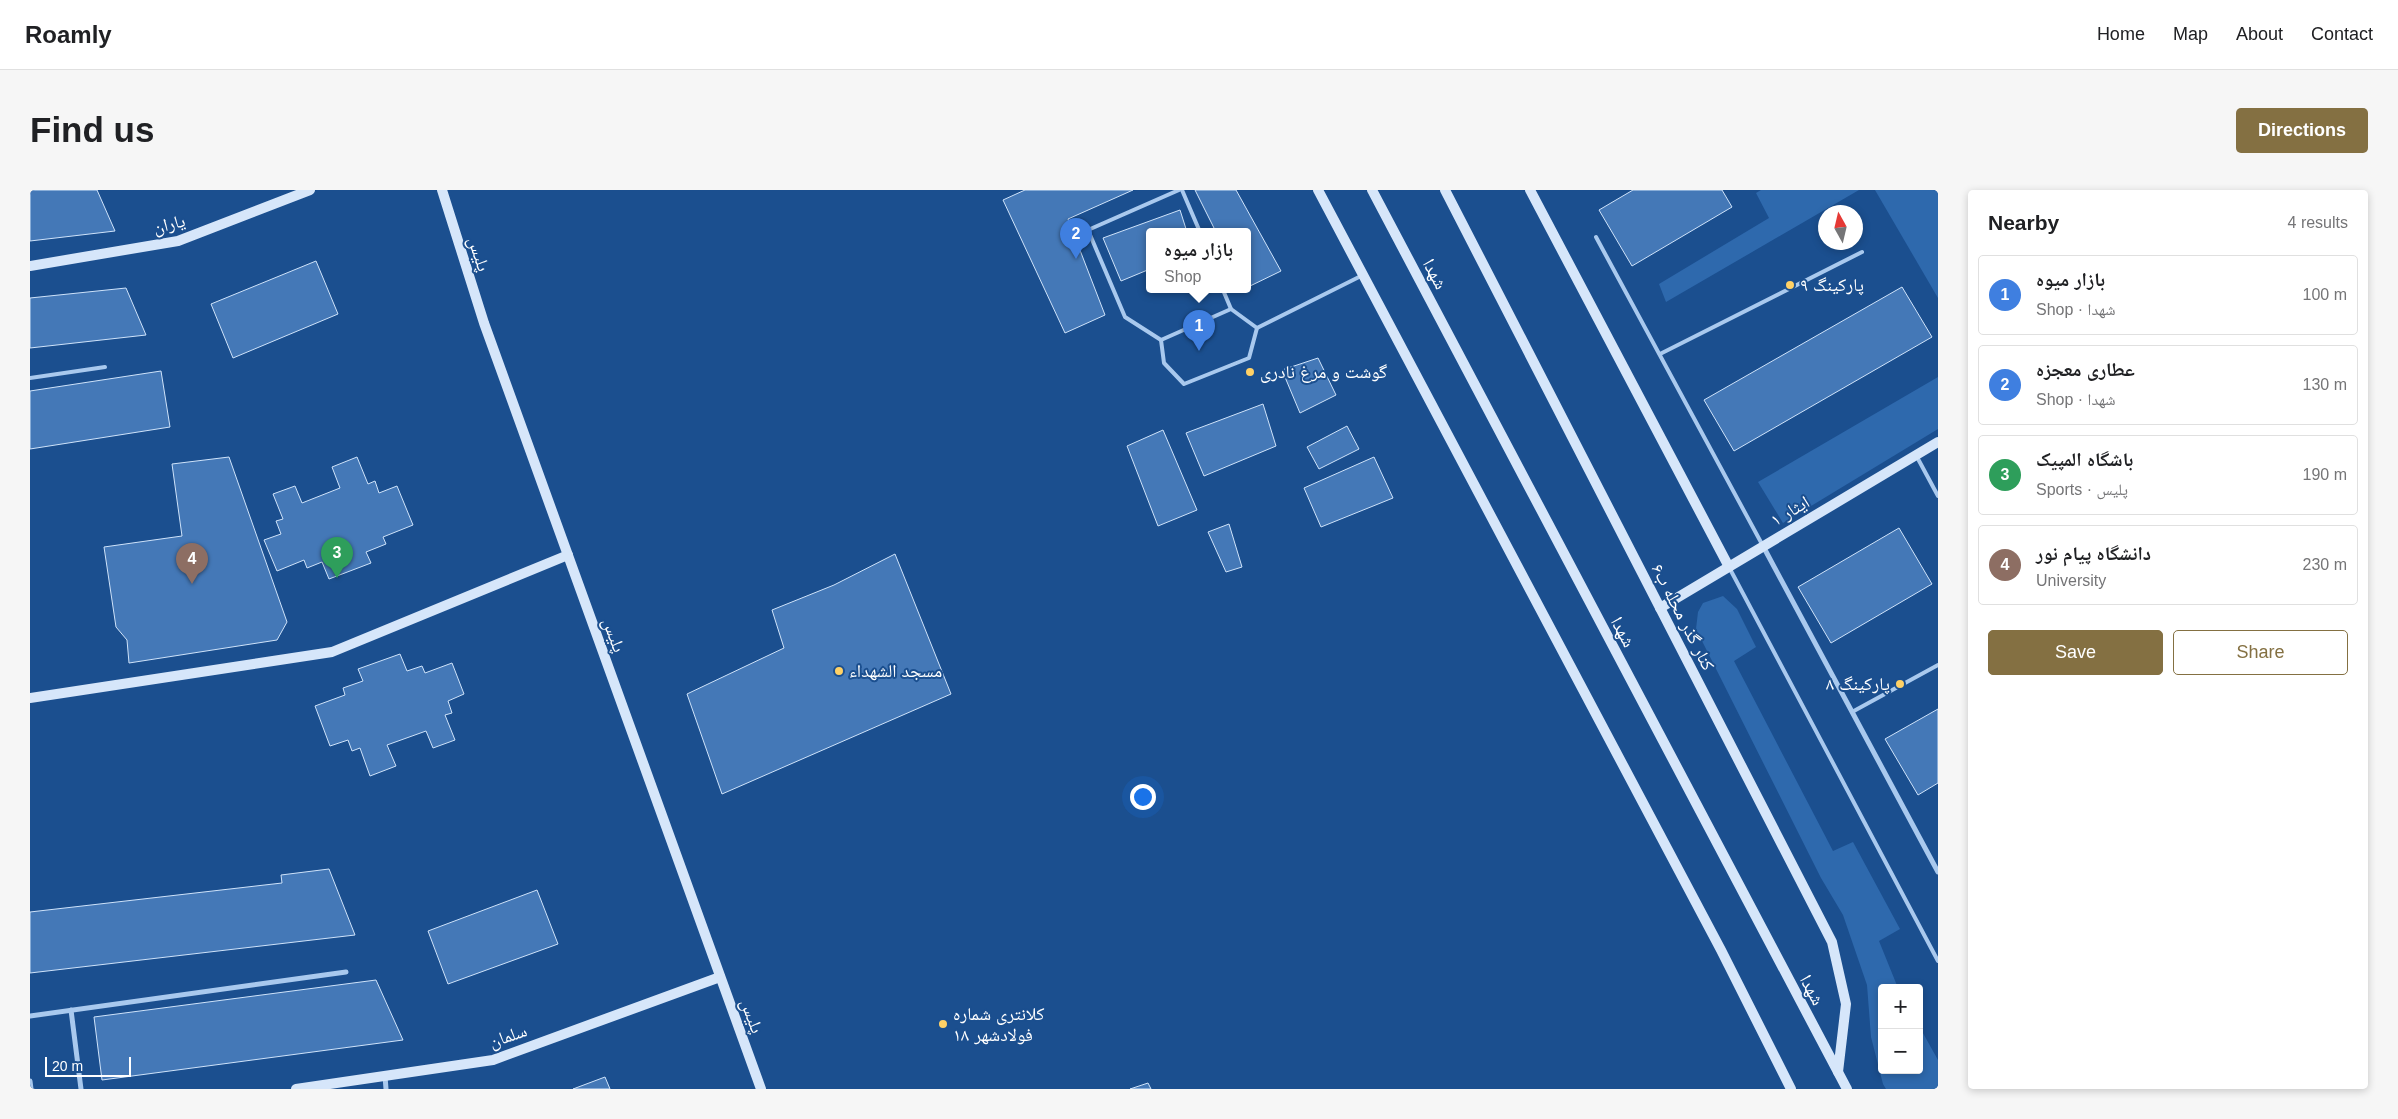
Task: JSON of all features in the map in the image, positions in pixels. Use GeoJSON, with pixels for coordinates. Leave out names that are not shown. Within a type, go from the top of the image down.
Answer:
{"type":"FeatureCollection","features":[{"type":"Feature","properties":{"kind":"street","name":"یاران"},"geometry":{"type":"LineString","coordinates":[[30,266],[178,241],[310,190]]}},
{"type":"Feature","properties":{"kind":"street","name":"پلیس"},"geometry":{"type":"LineString","coordinates":[[442,190],[484,323],[761,1089]]}},
{"type":"Feature","properties":{"kind":"street"},"geometry":{"type":"LineString","coordinates":[[1318,190],[1721,950],[1791,1089]]}},
{"type":"Feature","properties":{"kind":"street","name":"شهدا"},"geometry":{"type":"LineString","coordinates":[[1372,190],[1847,1089]]}},
{"type":"Feature","properties":{"kind":"street","name":"کنار گذر محله ب۶"},"geometry":{"type":"LineString","coordinates":[[1444,190],[1832,942],[1846,1004],[1838,1072]]}},
{"type":"Feature","properties":{"kind":"street"},"geometry":{"type":"LineString","coordinates":[[1530,190],[1729,567]]}},
{"type":"Feature","properties":{"kind":"street","name":"ایثار ۱"},"geometry":{"type":"LineString","coordinates":[[1660,608],[1938,442]]}},
{"type":"Feature","properties":{"kind":"street"},"geometry":{"type":"LineString","coordinates":[[1763,546],[1937,868]]}},
{"type":"Feature","properties":{"kind":"street"},"geometry":{"type":"LineString","coordinates":[[30,698],[332,652],[568,555]]}},
{"type":"Feature","properties":{"kind":"street"},"geometry":{"type":"LineString","coordinates":[[30,1016],[346,972]]}},
{"type":"Feature","properties":{"kind":"street","name":"سلمان"},"geometry":{"type":"LineString","coordinates":[[296,1089],[330,1087],[385,1076],[493,1060],[720,977]]}},
{"type":"Feature","properties":{"kind":"street"},"geometry":{"type":"LineString","coordinates":[[71,1010],[81,1089]]}},
{"type":"Feature","properties":{"kind":"street"},"geometry":{"type":"LineString","coordinates":[[385,1076],[386,1089]]}},
{"type":"Feature","properties":{"kind":"street"},"geometry":{"type":"LineString","coordinates":[[30,1081],[31,1089]]}},
{"type":"Feature","properties":{"kind":"lane"},"geometry":{"type":"LineString","coordinates":[[1162,340],[1125,317],[1088,230],[1181,190],[1198,228]]}},
{"type":"Feature","properties":{"kind":"lane"},"geometry":{"type":"LineString","coordinates":[[1596,237],[1763,546]]}},
{"type":"Feature","properties":{"kind":"lane"},"geometry":{"type":"LineString","coordinates":[[1660,354],[1862,252]]}},
{"type":"Feature","properties":{"kind":"lane"},"geometry":{"type":"LineString","coordinates":[[1162,340],[1164,363],[1184,384],[1250,358],[1257,328],[1363,274]]}},
{"type":"Feature","properties":{"kind":"lane"},"geometry":{"type":"LineString","coordinates":[[1224,293],[1231,309],[1257,328]]}},
{"type":"Feature","properties":{"kind":"lane"},"geometry":{"type":"LineString","coordinates":[[1162,340],[1231,309]]}},
{"type":"Feature","properties":{"kind":"lane"},"geometry":{"type":"LineString","coordinates":[[30,378],[105,367]]}},
{"type":"Feature","properties":{"kind":"lane"},"geometry":{"type":"LineString","coordinates":[[1916,455],[1938,496]]}},
{"type":"Feature","properties":{"kind":"lane"},"geometry":{"type":"LineString","coordinates":[[1729,567],[1938,961]]}},
{"type":"Feature","properties":{"kind":"lane"},"geometry":{"type":"LineString","coordinates":[[1852,712],[1938,665]]}},
{"type":"Feature","properties":{"kind":"shaded area"},"geometry":{"type":"Polygon","coordinates":[[[1761,190],[1859,190],[1833,205],[1818,205],[1818,214],[1666,302],[1659,284],[1769,218],[1756,193],[1761,190]]]}},
{"type":"Feature","properties":{"kind":"shaded area"},"geometry":{"type":"Polygon","coordinates":[[[1875,190],[1938,190],[1938,298],[1875,190]]]}},
{"type":"Feature","properties":{"kind":"shaded area"},"geometry":{"type":"Polygon","coordinates":[[[1938,377],[1938,429],[1783,523],[1758,482],[1938,377]]]}},
{"type":"Feature","properties":{"kind":"shaded area"},"geometry":{"type":"Polygon","coordinates":[[[1723,596],[1737,609],[1756,647],[1734,661],[1833,851],[1853,842],[1900,929],[1879,941],[1896,984],[1878,984],[1878,1064],[1871,1037],[1867,985],[1843,915],[1821,878],[1696,629],[1698,612],[1703,603],[1723,596]]]}},
{"type":"Feature","properties":{"kind":"shaded area"},"geometry":{"type":"Polygon","coordinates":[[[1923,1033],[1938,1060],[1938,1089],[1886,1089],[1880,1074],[1923,1074],[1923,1033]]]}},
{"type":"Feature","properties":{"kind":"building"},"geometry":{"type":"Polygon","coordinates":[[[30,190],[97,190],[115,231],[30,241],[30,190]]]}},
{"type":"Feature","properties":{"kind":"building"},"geometry":{"type":"Polygon","coordinates":[[[1025,190],[1133,190],[1068,219],[1105,315],[1065,333],[1003,200],[1025,190]]]}},
{"type":"Feature","properties":{"kind":"building"},"geometry":{"type":"Polygon","coordinates":[[[1195,190],[1236,190],[1281,271],[1251,286],[1251,228],[1214,228],[1195,190]]]}},
{"type":"Feature","properties":{"kind":"building"},"geometry":{"type":"Polygon","coordinates":[[[1633,190],[1722,190],[1732,207],[1632,266],[1599,210],[1633,190]]]}},
{"type":"Feature","properties":{"kind":"building"},"geometry":{"type":"Polygon","coordinates":[[[1180,210],[1186,228],[1146,228],[1146,271],[1121,281],[1103,238],[1180,210]]]}},
{"type":"Feature","properties":{"kind":"building"},"geometry":{"type":"Polygon","coordinates":[[[316,261],[338,314],[233,358],[211,304],[316,261]]]}},
{"type":"Feature","properties":{"kind":"building"},"geometry":{"type":"Polygon","coordinates":[[[1902,287],[1932,337],[1734,451],[1704,400],[1902,287]]]}},
{"type":"Feature","properties":{"kind":"building"},"geometry":{"type":"Polygon","coordinates":[[[126,288],[146,335],[30,348],[30,298],[126,288]]]}},
{"type":"Feature","properties":{"kind":"building"},"geometry":{"type":"Polygon","coordinates":[[[1318,358],[1336,395],[1300,413],[1282,370],[1318,358]]]}},
{"type":"Feature","properties":{"kind":"building"},"geometry":{"type":"Polygon","coordinates":[[[161,371],[170,427],[30,449],[30,391],[161,371]]]}},
{"type":"Feature","properties":{"kind":"building"},"geometry":{"type":"Polygon","coordinates":[[[1263,404],[1276,446],[1204,476],[1186,433],[1263,404]]]}},
{"type":"Feature","properties":{"kind":"building"},"geometry":{"type":"Polygon","coordinates":[[[1347,426],[1359,449],[1319,469],[1307,447],[1347,426]]]}},
{"type":"Feature","properties":{"kind":"building"},"geometry":{"type":"Polygon","coordinates":[[[1163,430],[1197,510],[1158,526],[1127,446],[1163,430]]]}},
{"type":"Feature","properties":{"kind":"building"},"geometry":{"type":"Polygon","coordinates":[[[229,457],[287,622],[277,640],[129,663],[127,640],[116,627],[104,547],[182,536],[172,464],[229,457]]]}},
{"type":"Feature","properties":{"kind":"building"},"geometry":{"type":"Polygon","coordinates":[[[357,457],[368,484],[375,481],[379,493],[397,486],[413,525],[383,537],[386,544],[366,552],[371,563],[329,579],[322,562],[307,568],[304,560],[277,571],[264,540],[281,534],[276,521],[283,519],[273,494],[295,486],[302,503],[340,488],[332,467],[357,457]]]}},
{"type":"Feature","properties":{"kind":"building"},"geometry":{"type":"Polygon","coordinates":[[[1374,457],[1393,498],[1321,527],[1304,488],[1374,457]]]}},
{"type":"Feature","properties":{"kind":"building"},"geometry":{"type":"Polygon","coordinates":[[[1229,524],[1242,567],[1226,572],[1208,532],[1229,524]]]}},
{"type":"Feature","properties":{"kind":"building"},"geometry":{"type":"Polygon","coordinates":[[[1899,528],[1932,584],[1831,643],[1798,587],[1899,528]]]}},
{"type":"Feature","properties":{"kind":"building","name":"مسجد الشهداء"},"geometry":{"type":"Polygon","coordinates":[[[895,554],[951,694],[722,794],[687,694],[784,648],[772,610],[834,585],[895,554]]]}},
{"type":"Feature","properties":{"kind":"building"},"geometry":{"type":"Polygon","coordinates":[[[400,654],[407,671],[422,666],[425,673],[452,663],[464,694],[448,701],[452,713],[445,715],[455,740],[433,748],[426,731],[387,745],[396,766],[370,776],[360,748],[352,751],[348,740],[330,746],[315,706],[345,695],[343,688],[363,681],[358,669],[400,654]]]}},
{"type":"Feature","properties":{"kind":"building"},"geometry":{"type":"Polygon","coordinates":[[[1938,709],[1938,783],[1918,795],[1885,739],[1938,709]]]}},
{"type":"Feature","properties":{"kind":"building"},"geometry":{"type":"Polygon","coordinates":[[[329,869],[355,935],[30,973],[30,912],[282,883],[281,875],[329,869]]]}},
{"type":"Feature","properties":{"kind":"building"},"geometry":{"type":"Polygon","coordinates":[[[537,890],[558,944],[448,984],[428,931],[537,890]]]}},
{"type":"Feature","properties":{"kind":"building"},"geometry":{"type":"Polygon","coordinates":[[[376,980],[403,1040],[102,1080],[94,1017],[376,980]]]}},
{"type":"Feature","properties":{"kind":"building"},"geometry":{"type":"Polygon","coordinates":[[[605,1077],[610,1089],[573,1089],[605,1077]]]}},
{"type":"Feature","properties":{"kind":"building"},"geometry":{"type":"Polygon","coordinates":[[[1148,1083],[1151,1089],[1130,1089],[1148,1083]]]}},
{"type":"Feature","properties":{"kind":"place","name":"عطاری معجزه"},"geometry":{"type":"Point","coordinates":[1076,259]}},
{"type":"Feature","properties":{"kind":"place","name":"پارکینگ ۹"},"geometry":{"type":"Point","coordinates":[1790,285]}},
{"type":"Feature","properties":{"kind":"place","name":"بازار میوه"},"geometry":{"type":"Point","coordinates":[1199,351]}},
{"type":"Feature","properties":{"kind":"place","name":"گوشت و مرغ نادری"},"geometry":{"type":"Point","coordinates":[1250,372]}},
{"type":"Feature","properties":{"kind":"place","name":"باشگاه المپیک"},"geometry":{"type":"Point","coordinates":[337,578]}},
{"type":"Feature","properties":{"kind":"place","name":"دانشگاه پیام نور"},"geometry":{"type":"Point","coordinates":[192,584]}},
{"type":"Feature","properties":{"kind":"place","name":"مسجد الشهداء"},"geometry":{"type":"Point","coordinates":[839,671]}},
{"type":"Feature","properties":{"kind":"place","name":"پارکینگ ۸"},"geometry":{"type":"Point","coordinates":[1900,684]}},
{"type":"Feature","properties":{"kind":"place","name":"کلانتری شماره ۱۸ فولادشهر"},"geometry":{"type":"Point","coordinates":[943,1024]}}]}
